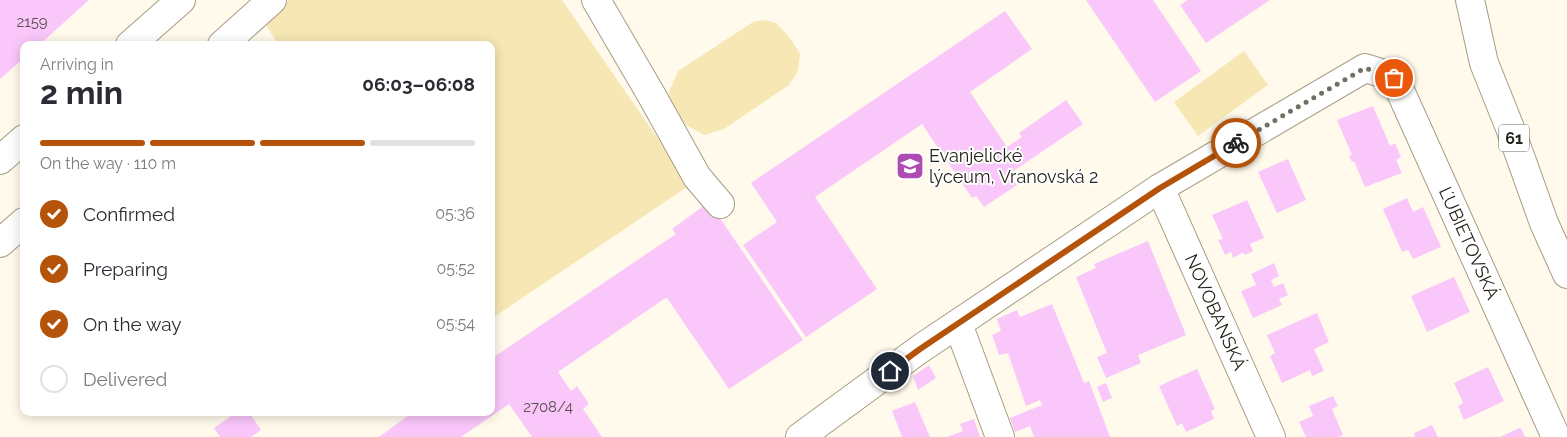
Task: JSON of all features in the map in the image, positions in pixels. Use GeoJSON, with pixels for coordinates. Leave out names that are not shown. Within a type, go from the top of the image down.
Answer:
{"type":"FeatureCollection","features":[{"type":"Feature","properties":{"kind":"street"},"geometry":{"type":"LineString","coordinates":[[135,41],[181,0]]}},
{"type":"Feature","properties":{"kind":"street"},"geometry":{"type":"LineString","coordinates":[[226,41],[272,0]]}},
{"type":"Feature","properties":{"kind":"street"},"geometry":{"type":"LineString","coordinates":[[596,0],[697,177],[720,204]]}},
{"type":"Feature","properties":{"kind":"street","name":"61"},"geometry":{"type":"LineString","coordinates":[[1470,0],[1484,63],[1510,128],[1544,223],[1567,274]]}},
{"type":"Feature","properties":{"kind":"street","name":"ĽUBIETOVSKÁ"},"geometry":{"type":"LineString","coordinates":[[1160,188],[1365,68],[1394,78],[1556,437]]}},
{"type":"Feature","properties":{"kind":"street"},"geometry":{"type":"LineString","coordinates":[[0,160],[20,142]]}},
{"type":"Feature","properties":{"kind":"street"},"geometry":{"type":"LineString","coordinates":[[800,437],[912,355],[1160,188]]}},
{"type":"Feature","properties":{"kind":"street","name":"NOVOBANSKÁ"},"geometry":{"type":"LineString","coordinates":[[1160,188],[1271,437]]}},
{"type":"Feature","properties":{"kind":"street"},"geometry":{"type":"LineString","coordinates":[[0,243],[20,226]]}},
{"type":"Feature","properties":{"kind":"street"},"geometry":{"type":"LineString","coordinates":[[958,324],[1000,437]]}},
{"type":"Feature","properties":{"kind":"shaded area"},"geometry":{"type":"Polygon","coordinates":[[[289,0],[562,0],[690,185],[495,316],[495,41],[276,41],[264,22],[289,0]]]}},
{"type":"Feature","properties":{"kind":"shaded area"},"geometry":{"type":"Polygon","coordinates":[[[764,20],[776,23],[790,38],[800,54],[798,71],[789,85],[724,129],[704,135],[686,125],[670,104],[669,92],[678,71],[753,22],[764,20]]]}},
{"type":"Feature","properties":{"kind":"shaded area"},"geometry":{"type":"Polygon","coordinates":[[[1244,51],[1268,85],[1198,136],[1174,102],[1244,51]]]}},
{"type":"Feature","properties":{"kind":"building"},"geometry":{"type":"Polygon","coordinates":[[[0,0],[89,0],[43,41],[20,41],[20,62],[0,79],[0,0]]]}},
{"type":"Feature","properties":{"kind":"building"},"geometry":{"type":"Polygon","coordinates":[[[1086,0],[1153,0],[1201,71],[1155,102],[1086,0]]]}},
{"type":"Feature","properties":{"kind":"building"},"geometry":{"type":"Polygon","coordinates":[[[1188,0],[1270,0],[1206,43],[1180,5],[1188,0]]]}},
{"type":"Feature","properties":{"kind":"building"},"geometry":{"type":"Polygon","coordinates":[[[1005,11],[1032,49],[970,92],[1007,147],[1022,137],[1019,133],[1066,100],[1083,124],[1009,174],[1017,185],[984,207],[976,196],[972,198],[922,124],[815,197],[877,289],[806,337],[743,245],[777,222],[751,183],[1005,11]]]}},
{"type":"Feature","properties":{"kind":"building"},"geometry":{"type":"Polygon","coordinates":[[[1373,106],[1390,146],[1395,143],[1401,157],[1396,160],[1402,173],[1365,187],[1354,161],[1352,162],[1349,156],[1352,155],[1337,120],[1373,106]]]}},
{"type":"Feature","properties":{"kind":"building"},"geometry":{"type":"Polygon","coordinates":[[[1288,159],[1306,200],[1277,213],[1258,172],[1288,159]]]}},
{"type":"Feature","properties":{"kind":"building"},"geometry":{"type":"Polygon","coordinates":[[[1407,198],[1413,212],[1423,207],[1441,247],[1413,259],[1408,250],[1402,252],[1383,209],[1407,198]]]}},
{"type":"Feature","properties":{"kind":"building"},"geometry":{"type":"Polygon","coordinates":[[[1247,200],[1264,238],[1250,244],[1253,251],[1245,255],[1242,253],[1233,258],[1231,252],[1225,255],[1218,240],[1223,239],[1212,215],[1247,200]]]}},
{"type":"Feature","properties":{"kind":"building"},"geometry":{"type":"Polygon","coordinates":[[[709,202],[803,340],[729,389],[667,298],[558,372],[571,391],[577,386],[589,404],[583,409],[602,437],[532,437],[509,404],[495,414],[495,356],[676,234],[672,229],[709,202]]]}},
{"type":"Feature","properties":{"kind":"building"},"geometry":{"type":"Polygon","coordinates":[[[1148,241],[1186,335],[1138,355],[1141,363],[1106,378],[1097,357],[1107,353],[1076,277],[1096,268],[1094,264],[1148,241]]]}},
{"type":"Feature","properties":{"kind":"building"},"geometry":{"type":"Polygon","coordinates":[[[1274,263],[1279,276],[1271,280],[1274,287],[1283,283],[1288,295],[1279,299],[1282,305],[1253,318],[1241,291],[1256,285],[1251,274],[1274,263]]]}},
{"type":"Feature","properties":{"kind":"building"},"geometry":{"type":"Polygon","coordinates":[[[1454,277],[1470,312],[1427,332],[1411,296],[1454,277]]]}},
{"type":"Feature","properties":{"kind":"building"},"geometry":{"type":"Polygon","coordinates":[[[1052,304],[1084,383],[1089,381],[1110,437],[1034,437],[1030,426],[1015,432],[1010,418],[1042,405],[1040,400],[1026,406],[1008,353],[999,355],[992,335],[1001,331],[997,319],[1017,310],[1020,317],[1052,304]]]}},
{"type":"Feature","properties":{"kind":"building"},"geometry":{"type":"Polygon","coordinates":[[[1317,313],[1329,342],[1314,349],[1324,371],[1312,376],[1310,370],[1282,383],[1270,356],[1275,353],[1267,335],[1317,313]]]}},
{"type":"Feature","properties":{"kind":"building"},"geometry":{"type":"Polygon","coordinates":[[[929,365],[936,378],[918,390],[913,376],[929,365]]]}},
{"type":"Feature","properties":{"kind":"building"},"geometry":{"type":"Polygon","coordinates":[[[1488,367],[1504,401],[1464,420],[1458,406],[1463,403],[1454,383],[1488,367]]]}},
{"type":"Feature","properties":{"kind":"building"},"geometry":{"type":"Polygon","coordinates":[[[1197,369],[1215,409],[1211,411],[1214,419],[1186,432],[1182,423],[1177,426],[1159,386],[1197,369]]]}},
{"type":"Feature","properties":{"kind":"building"},"geometry":{"type":"Polygon","coordinates":[[[1106,383],[1112,398],[1103,402],[1097,387],[1106,383]]]}},
{"type":"Feature","properties":{"kind":"building"},"geometry":{"type":"Polygon","coordinates":[[[1333,396],[1338,406],[1332,409],[1343,435],[1338,437],[1306,437],[1299,422],[1313,416],[1309,406],[1333,396]]]}},
{"type":"Feature","properties":{"kind":"building"},"geometry":{"type":"Polygon","coordinates":[[[915,402],[930,437],[902,437],[892,411],[915,402]]]}},
{"type":"Feature","properties":{"kind":"building"},"geometry":{"type":"Polygon","coordinates":[[[231,416],[252,416],[261,430],[251,437],[220,437],[214,428],[231,416]]]}},
{"type":"Feature","properties":{"kind":"building"},"geometry":{"type":"Polygon","coordinates":[[[408,416],[492,416],[461,437],[379,437],[408,416]]]}},
{"type":"Feature","properties":{"kind":"building"},"geometry":{"type":"Polygon","coordinates":[[[974,419],[980,437],[947,437],[963,431],[960,424],[974,419]]]}},
{"type":"Feature","properties":{"kind":"building"},"geometry":{"type":"Polygon","coordinates":[[[1432,425],[1438,437],[1415,437],[1414,433],[1432,425]]]}},
{"type":"Feature","properties":{"kind":"building"},"geometry":{"type":"Polygon","coordinates":[[[1521,428],[1525,437],[1500,437],[1521,428]]]}},
{"type":"Feature","properties":{"kind":"way so far"},"geometry":{"type":"LineString","coordinates":[[1236,143],[1365,68],[1394,78]]}},
{"type":"Feature","properties":{"kind":"place","name":"Evanjelické lýceum, Vranovská 2"},"geometry":{"type":"Point","coordinates":[910,166]}},
{"type":"Feature","properties":{"kind":"route"},"geometry":{"type":"LineString","coordinates":[[890,371],[1160,188],[1236,143]]}}]}
